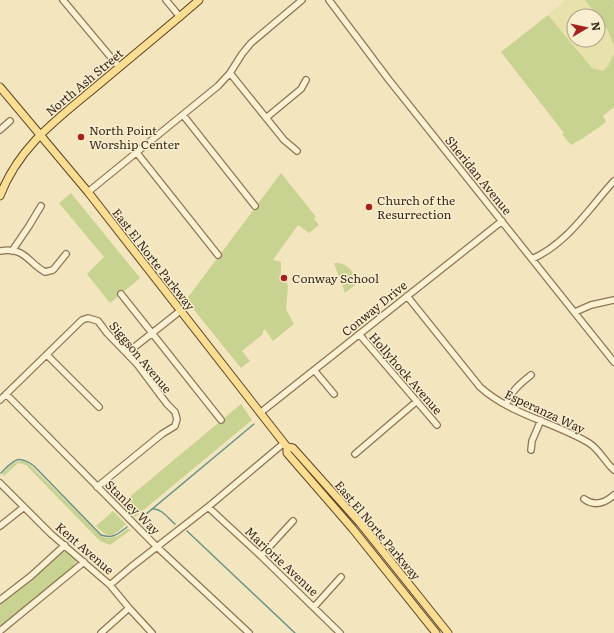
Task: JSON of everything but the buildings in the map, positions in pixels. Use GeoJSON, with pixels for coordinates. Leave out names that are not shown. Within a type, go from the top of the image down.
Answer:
{"type":"FeatureCollection","features":[{"type":"Feature","properties":{"kind":"main road","name":"North Ash Street"},"geometry":{"type":"LineString","coordinates":[[0,196],[15,165],[47,127],[199,0]]}},
{"type":"Feature","properties":{"kind":"main road","name":"East El Norte Parkway"},"geometry":{"type":"LineString","coordinates":[[0,87],[88,192],[285,445],[287,453],[352,528],[436,633]]}},
{"type":"Feature","properties":{"kind":"main road","name":"East El Norte Parkway"},"geometry":{"type":"LineString","coordinates":[[285,445],[293,448],[360,523],[448,633]]}},
{"type":"Feature","properties":{"kind":"street"},"geometry":{"type":"LineString","coordinates":[[62,0],[119,67]]}},
{"type":"Feature","properties":{"kind":"street"},"geometry":{"type":"LineString","coordinates":[[166,0],[180,17]]}},
{"type":"Feature","properties":{"kind":"street"},"geometry":{"type":"LineString","coordinates":[[88,192],[218,86],[230,73],[251,43],[302,0]]}},
{"type":"Feature","properties":{"kind":"street","name":"Sheridan Avenue"},"geometry":{"type":"LineString","coordinates":[[329,0],[389,80],[614,362]]}},
{"type":"Feature","properties":{"kind":"street"},"geometry":{"type":"LineString","coordinates":[[230,73],[284,140],[298,150]]}},
{"type":"Feature","properties":{"kind":"street"},"geometry":{"type":"LineString","coordinates":[[266,118],[301,88],[306,80]]}},
{"type":"Feature","properties":{"kind":"street"},"geometry":{"type":"LineString","coordinates":[[183,115],[255,206]]}},
{"type":"Feature","properties":{"kind":"street"},"geometry":{"type":"LineString","coordinates":[[0,130],[10,121]]}},
{"type":"Feature","properties":{"kind":"street"},"geometry":{"type":"LineString","coordinates":[[137,153],[218,255]]}},
{"type":"Feature","properties":{"kind":"street"},"geometry":{"type":"LineString","coordinates":[[532,259],[542,255],[573,230],[614,181]]}},
{"type":"Feature","properties":{"kind":"street"},"geometry":{"type":"LineString","coordinates":[[12,251],[29,226],[40,206]]}},
{"type":"Feature","properties":{"kind":"street","name":"Conway Drive"},"geometry":{"type":"LineString","coordinates":[[260,413],[502,221]]}},
{"type":"Feature","properties":{"kind":"street"},"geometry":{"type":"LineString","coordinates":[[0,252],[12,251],[24,254],[45,272],[54,270],[66,254]]}},
{"type":"Feature","properties":{"kind":"street"},"geometry":{"type":"LineString","coordinates":[[121,294],[221,420]]}},
{"type":"Feature","properties":{"kind":"street","name":"Esperanza Way"},"geometry":{"type":"LineString","coordinates":[[408,296],[480,387],[492,397],[506,405],[588,443],[614,470]]}},
{"type":"Feature","properties":{"kind":"street"},"geometry":{"type":"LineString","coordinates":[[575,312],[591,305],[614,300]]}},
{"type":"Feature","properties":{"kind":"street"},"geometry":{"type":"LineString","coordinates":[[127,353],[180,311]]}},
{"type":"Feature","properties":{"kind":"street","name":"Siggson Avenue"},"geometry":{"type":"LineString","coordinates":[[47,355],[82,320],[92,318],[98,321],[106,333],[137,364],[173,410],[177,419],[175,426],[162,434],[98,487]]}},
{"type":"Feature","properties":{"kind":"street","name":"Hollyhock Avenue"},"geometry":{"type":"LineString","coordinates":[[359,334],[437,425]]}},
{"type":"Feature","properties":{"kind":"street"},"geometry":{"type":"LineString","coordinates":[[0,400],[47,355],[99,407]]}},
{"type":"Feature","properties":{"kind":"street"},"geometry":{"type":"LineString","coordinates":[[314,370],[334,394]]}},
{"type":"Feature","properties":{"kind":"street"},"geometry":{"type":"LineString","coordinates":[[506,405],[509,396],[531,375]]}},
{"type":"Feature","properties":{"kind":"street","name":"Stanley Way"},"geometry":{"type":"LineString","coordinates":[[6,394],[157,547],[248,633]]}},
{"type":"Feature","properties":{"kind":"street"},"geometry":{"type":"LineString","coordinates":[[355,454],[417,402]]}},
{"type":"Feature","properties":{"kind":"street"},"geometry":{"type":"LineString","coordinates":[[531,450],[532,440],[541,420]]}},
{"type":"Feature","properties":{"kind":"street"},"geometry":{"type":"LineString","coordinates":[[110,585],[285,445]]}},
{"type":"Feature","properties":{"kind":"street","name":"Kent Avenue"},"geometry":{"type":"LineString","coordinates":[[0,483],[24,507],[110,585],[152,633]]}},
{"type":"Feature","properties":{"kind":"street"},"geometry":{"type":"LineString","coordinates":[[584,500],[589,503],[597,504],[614,495]]}},
{"type":"Feature","properties":{"kind":"street"},"geometry":{"type":"LineString","coordinates":[[0,526],[24,507]]}},
{"type":"Feature","properties":{"kind":"street","name":"Marjorie Avenue"},"geometry":{"type":"LineString","coordinates":[[208,508],[261,556],[340,633]]}},
{"type":"Feature","properties":{"kind":"street"},"geometry":{"type":"LineString","coordinates":[[261,556],[293,521]]}},
{"type":"Feature","properties":{"kind":"street"},"geometry":{"type":"LineString","coordinates":[[0,600],[65,545]]}},
{"type":"Feature","properties":{"kind":"street"},"geometry":{"type":"LineString","coordinates":[[0,631],[84,562]]}},
{"type":"Feature","properties":{"kind":"street"},"geometry":{"type":"LineString","coordinates":[[314,607],[341,577]]}},
{"type":"Feature","properties":{"kind":"street"},"geometry":{"type":"LineString","coordinates":[[101,633],[129,608]]}},
{"type":"Feature","properties":{"kind":"shaded area"},"geometry":{"type":"Polygon","coordinates":[[[565,0],[585,0],[591,8],[566,8],[566,37],[548,15],[565,0]]]}},
{"type":"Feature","properties":{"kind":"shaded area"},"geometry":{"type":"Polygon","coordinates":[[[606,28],[614,46],[614,54],[608,66],[603,71],[592,68],[575,48],[606,48],[606,28]]]}},
{"type":"Feature","properties":{"kind":"green space"},"geometry":{"type":"Polygon","coordinates":[[[585,0],[613,0],[614,46],[606,28],[606,8],[591,8],[585,0]]]}},
{"type":"Feature","properties":{"kind":"green space"},"geometry":{"type":"Polygon","coordinates":[[[548,15],[566,37],[566,48],[575,48],[592,68],[603,71],[608,66],[614,54],[614,107],[603,116],[606,122],[571,145],[562,134],[564,133],[501,52],[548,15]]]}},
{"type":"Feature","properties":{"kind":"green space"},"geometry":{"type":"Polygon","coordinates":[[[281,173],[316,217],[314,219],[319,225],[309,233],[298,225],[273,260],[281,262],[281,275],[288,287],[286,309],[294,324],[273,341],[265,329],[263,334],[242,351],[250,361],[241,368],[186,300],[281,173]]]}},
{"type":"Feature","properties":{"kind":"green space"},"geometry":{"type":"Polygon","coordinates":[[[71,193],[140,278],[110,303],[87,274],[104,257],[59,203],[71,193]]]}},
{"type":"Feature","properties":{"kind":"green space"},"geometry":{"type":"Polygon","coordinates":[[[334,263],[343,264],[346,266],[360,281],[345,293],[334,263]]]}},
{"type":"Feature","properties":{"kind":"green space"},"geometry":{"type":"Polygon","coordinates":[[[241,404],[252,420],[135,517],[121,504],[241,404]]]}},
{"type":"Feature","properties":{"kind":"green space"},"geometry":{"type":"Polygon","coordinates":[[[24,461],[29,464],[101,536],[112,538],[118,536],[127,529],[131,530],[110,545],[100,541],[26,465],[18,463],[4,476],[2,474],[13,463],[24,461]]]}},
{"type":"Feature","properties":{"kind":"green space"},"geometry":{"type":"Polygon","coordinates":[[[113,511],[126,524],[118,532],[108,535],[96,526],[113,511]]]}},
{"type":"Feature","properties":{"kind":"green space"},"geometry":{"type":"Polygon","coordinates":[[[62,551],[69,553],[74,557],[76,561],[73,567],[0,626],[0,602],[62,551]]]}},
{"type":"Feature","properties":{"kind":"waterway"},"geometry":{"type":"LineString","coordinates":[[139,520],[254,424]]}},
{"type":"Feature","properties":{"kind":"waterway"},"geometry":{"type":"LineString","coordinates":[[1,473],[16,460],[24,460],[29,462],[101,535],[112,536],[118,534],[127,527]]}},
{"type":"Feature","properties":{"kind":"waterway"},"geometry":{"type":"LineString","coordinates":[[153,509],[162,512],[175,524]]}},
{"type":"Feature","properties":{"kind":"waterway"},"geometry":{"type":"LineString","coordinates":[[187,531],[295,633]]}},
{"type":"Feature","properties":{"kind":"place","name":"North Point Worship Center"},"geometry":{"type":"Point","coordinates":[81,137]}},
{"type":"Feature","properties":{"kind":"place","name":"Church of the Resurrection"},"geometry":{"type":"Point","coordinates":[369,207]}},
{"type":"Feature","properties":{"kind":"place","name":"Conway School"},"geometry":{"type":"Point","coordinates":[284,278]}}]}
